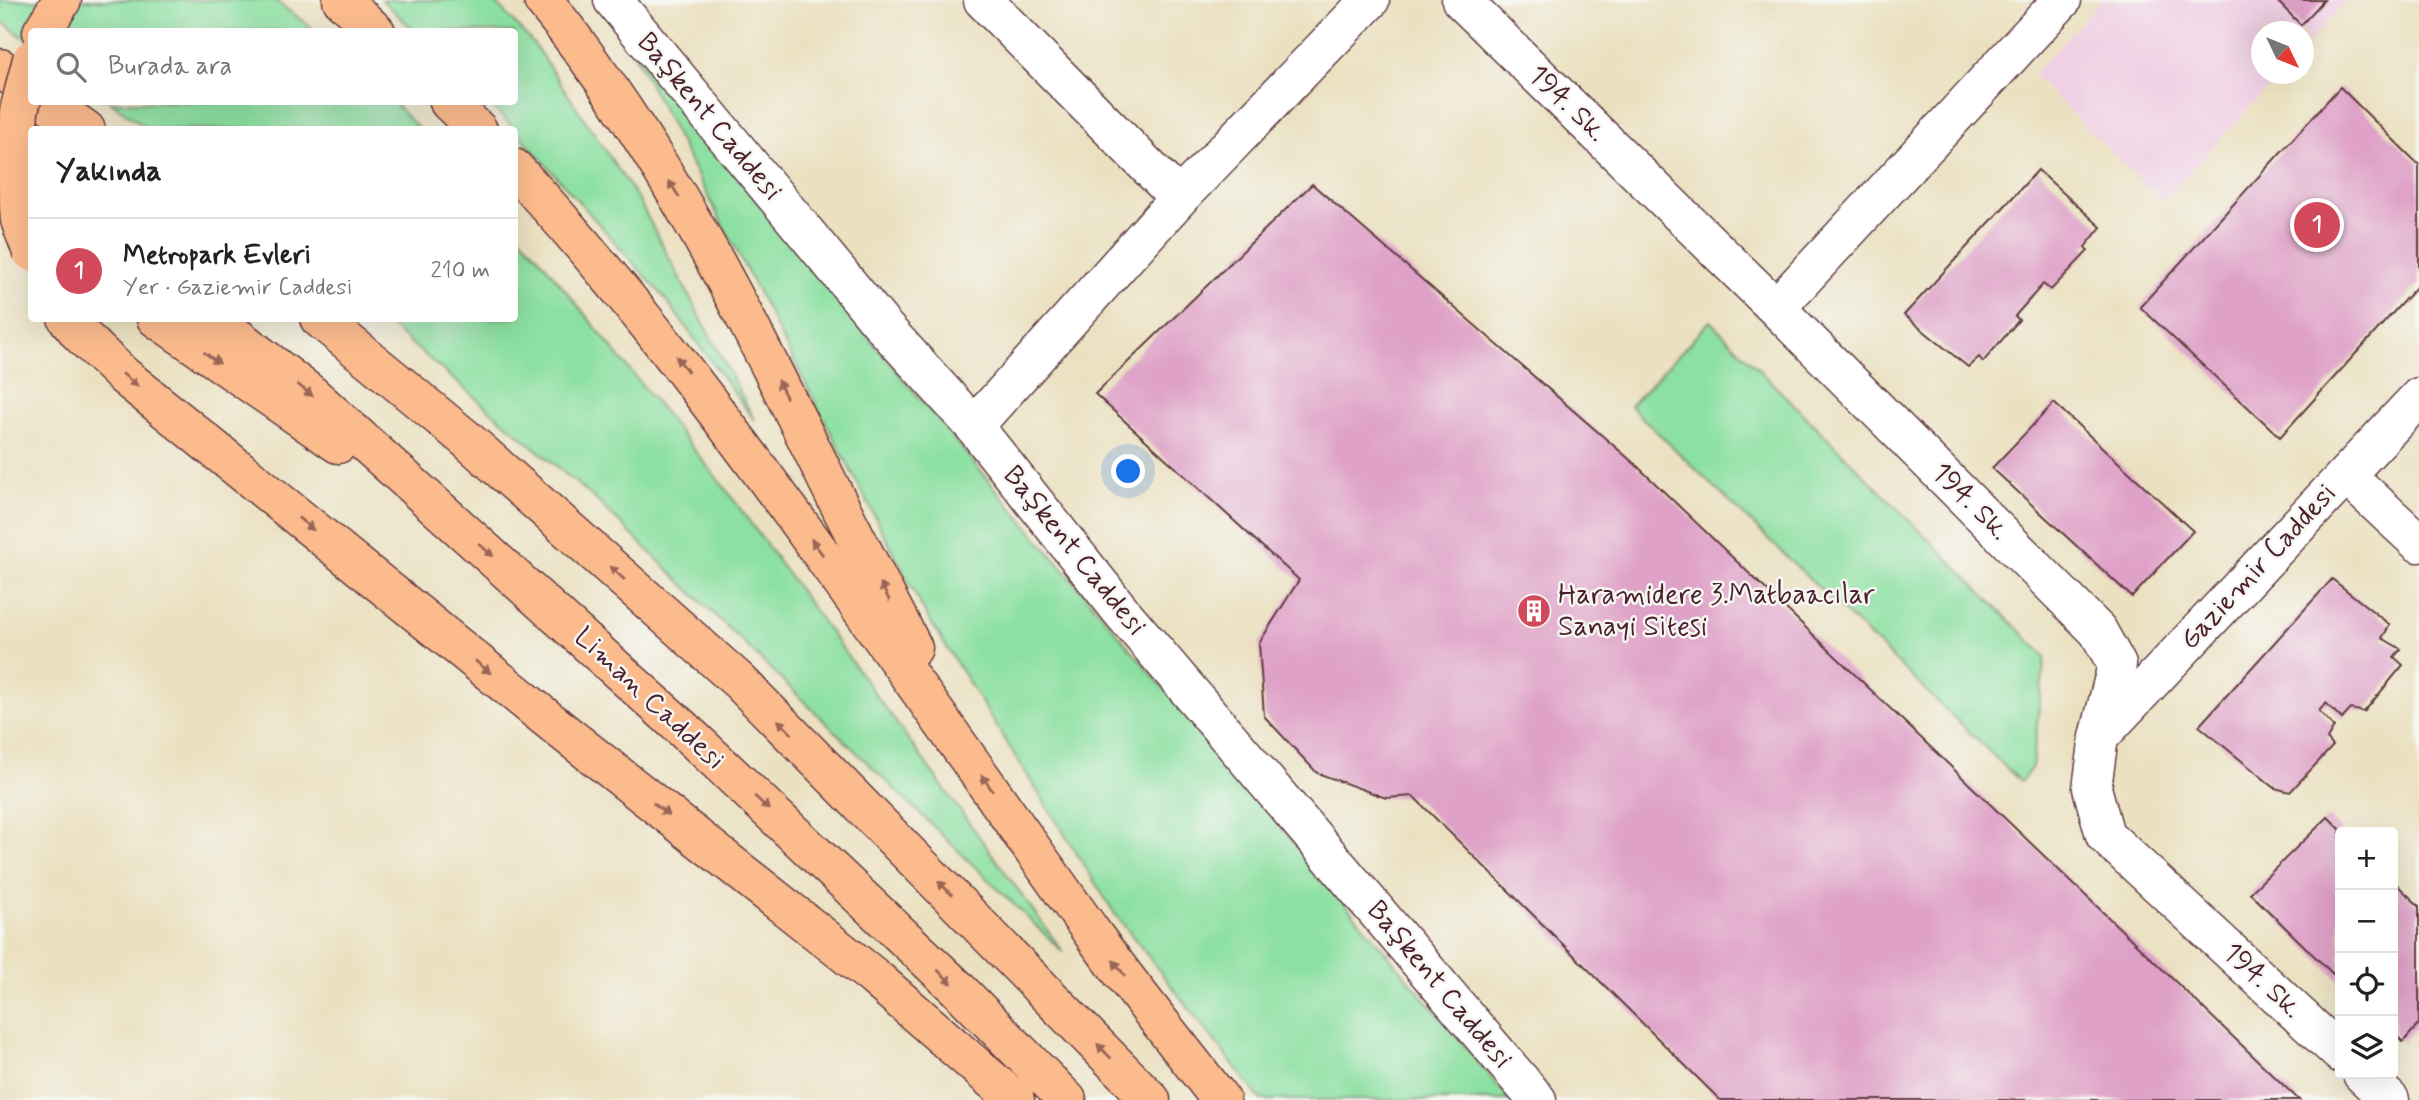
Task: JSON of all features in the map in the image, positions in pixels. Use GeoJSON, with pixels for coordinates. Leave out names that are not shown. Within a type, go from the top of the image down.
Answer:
{"type":"FeatureCollection","features":[{"type":"Feature","properties":{"kind":"highway"},"geometry":{"type":"LineString","coordinates":[[44,28],[62,0]]}},
{"type":"Feature","properties":{"kind":"highway"},"geometry":{"type":"LineString","coordinates":[[342,0],[372,28]]}},
{"type":"Feature","properties":{"kind":"highway"},"geometry":{"type":"LineString","coordinates":[[543,0],[604,81],[688,211],[793,411],[958,741]]}},
{"type":"Feature","properties":{"kind":"highway"},"geometry":{"type":"LineString","coordinates":[[0,68],[28,88]]}},
{"type":"Feature","properties":{"kind":"highway"},"geometry":{"type":"LineString","coordinates":[[28,75],[19,111],[15,158],[20,220],[28,241]]}},
{"type":"Feature","properties":{"kind":"highway"},"geometry":{"type":"LineString","coordinates":[[51,105],[80,126]]}},
{"type":"Feature","properties":{"kind":"highway"},"geometry":{"type":"LineString","coordinates":[[452,105],[474,126]]}},
{"type":"Feature","properties":{"kind":"highway"},"geometry":{"type":"LineString","coordinates":[[0,159],[28,180]]}},
{"type":"Feature","properties":{"kind":"highway"},"geometry":{"type":"LineString","coordinates":[[518,172],[680,362],[958,741],[1098,940],[1220,1100]]}},
{"type":"Feature","properties":{"kind":"highway"},"geometry":{"type":"LineString","coordinates":[[0,214],[28,232]]}},
{"type":"Feature","properties":{"kind":"highway"},"geometry":{"type":"LineString","coordinates":[[162,322],[321,433],[435,505]]}},
{"type":"Feature","properties":{"kind":"highway","name":"Liman Caddesi"},"geometry":{"type":"LineString","coordinates":[[217,322],[311,394],[704,749],[956,987],[1068,1100]]}},
{"type":"Feature","properties":{"kind":"highway"},"geometry":{"type":"LineString","coordinates":[[324,322],[465,438],[740,682],[1151,1100]]}},
{"type":"Feature","properties":{"kind":"highway"},"geometry":{"type":"LineString","coordinates":[[74,326],[124,376],[577,742],[873,976],[1015,1100]]}},
{"type":"Feature","properties":{"kind":"street","name":"Başkent Caddesi"},"geometry":{"type":"LineString","coordinates":[[612,0],[884,327],[974,426],[1121,611],[1536,1100]]}},
{"type":"Feature","properties":{"kind":"street"},"geometry":{"type":"LineString","coordinates":[[984,0],[1179,198]]}},
{"type":"Feature","properties":{"kind":"street"},"geometry":{"type":"LineString","coordinates":[[974,426],[1179,198],[1370,0]]}},
{"type":"Feature","properties":{"kind":"street","name":"194. Sk."},"geometry":{"type":"LineString","coordinates":[[1461,0],[1776,308],[2098,631],[2116,665],[2099,737],[2092,788],[2105,835],[2335,1048]]}},
{"type":"Feature","properties":{"kind":"street"},"geometry":{"type":"LineString","coordinates":[[1776,308],[2062,0]]}},
{"type":"Feature","properties":{"kind":"street","name":"Gaziemir Caddesi"},"geometry":{"type":"LineString","coordinates":[[2099,737],[2419,397]]}},
{"type":"Feature","properties":{"kind":"street"},"geometry":{"type":"LineString","coordinates":[[2346,475],[2419,543]]}},
{"type":"Feature","properties":{"kind":"street"},"geometry":{"type":"LineString","coordinates":[[2367,1079],[2390,1100]]}},
{"type":"Feature","properties":{"kind":"shaded area"},"geometry":{"type":"Polygon","coordinates":[[[2102,0],[2347,0],[2314,36],[2314,21],[2251,21],[2251,84],[2271,84],[2162,202],[2033,75],[2102,0]]]}},
{"type":"Feature","properties":{"kind":"green space"},"geometry":{"type":"Polygon","coordinates":[[[0,0],[274,0],[312,28],[28,28],[28,41],[0,20],[0,0]]]}},
{"type":"Feature","properties":{"kind":"green space"},"geometry":{"type":"Polygon","coordinates":[[[382,0],[493,0],[534,44],[638,199],[755,421],[663,296],[518,133],[518,126],[511,126],[490,105],[518,105],[518,28],[412,28],[382,0]]]}},
{"type":"Feature","properties":{"kind":"green space"},"geometry":{"type":"Polygon","coordinates":[[[631,48],[884,356],[1510,1100],[1261,1100],[1115,914],[925,613],[631,48]]]}},
{"type":"Feature","properties":{"kind":"green space"},"geometry":{"type":"Polygon","coordinates":[[[114,105],[396,105],[416,126],[144,126],[114,105]]]}},
{"type":"Feature","properties":{"kind":"green space"},"geometry":{"type":"Polygon","coordinates":[[[518,234],[728,492],[1064,953],[594,498],[386,322],[518,322],[518,234]]]}},
{"type":"Feature","properties":{"kind":"green space"},"geometry":{"type":"Polygon","coordinates":[[[1710,321],[2045,656],[2032,767],[2021,782],[1630,406],[1710,321]]]}},
{"type":"Feature","properties":{"kind":"building"},"geometry":{"type":"Polygon","coordinates":[[[2276,0],[2324,0],[2305,21],[2297,21],[2276,0]]]}},
{"type":"Feature","properties":{"kind":"building"},"geometry":{"type":"Polygon","coordinates":[[[2340,87],[2419,165],[2419,284],[2280,437],[2140,307],[2340,87]]]}},
{"type":"Feature","properties":{"kind":"building"},"geometry":{"type":"Polygon","coordinates":[[[2038,170],[2101,227],[2085,247],[2088,251],[2051,290],[2043,284],[2015,316],[2019,320],[1983,362],[1979,357],[1968,367],[1904,315],[2038,170]]]}},
{"type":"Feature","properties":{"kind":"building","name":"Haramidere 3.Matbaacılar Sanayi Sitesi"},"geometry":{"type":"Polygon","coordinates":[[[1312,184],[1636,465],[2299,1100],[1720,1100],[1413,796],[1386,798],[1317,773],[1264,716],[1259,643],[1299,580],[1095,394],[1312,184]]]}},
{"type":"Feature","properties":{"kind":"building"},"geometry":{"type":"Polygon","coordinates":[[[2054,403],[2193,531],[2132,597],[1992,468],[2054,403]]]}},
{"type":"Feature","properties":{"kind":"building"},"geometry":{"type":"Polygon","coordinates":[[[2332,579],[2390,625],[2382,638],[2401,649],[2394,657],[2403,665],[2364,712],[2351,709],[2342,719],[2326,703],[2319,711],[2334,727],[2327,739],[2333,746],[2290,792],[2275,788],[2199,726],[2332,579]]]}},
{"type":"Feature","properties":{"kind":"building"},"geometry":{"type":"Polygon","coordinates":[[[2328,817],[2338,827],[2335,827],[2335,976],[2250,893],[2328,817]]]}},
{"type":"Feature","properties":{"kind":"building"},"geometry":{"type":"Polygon","coordinates":[[[2398,886],[2419,906],[2419,1024],[2403,1042],[2398,1037],[2398,886]]]}},
{"type":"Feature","properties":{"kind":"place","name":"Metropark Evleri"},"geometry":{"type":"Point","coordinates":[2317,225]}},
{"type":"Feature","properties":{"kind":"place","name":"Haramidere 3.Matbaacılar Sanayi Sitesi"},"geometry":{"type":"Point","coordinates":[1534,611]}}]}
